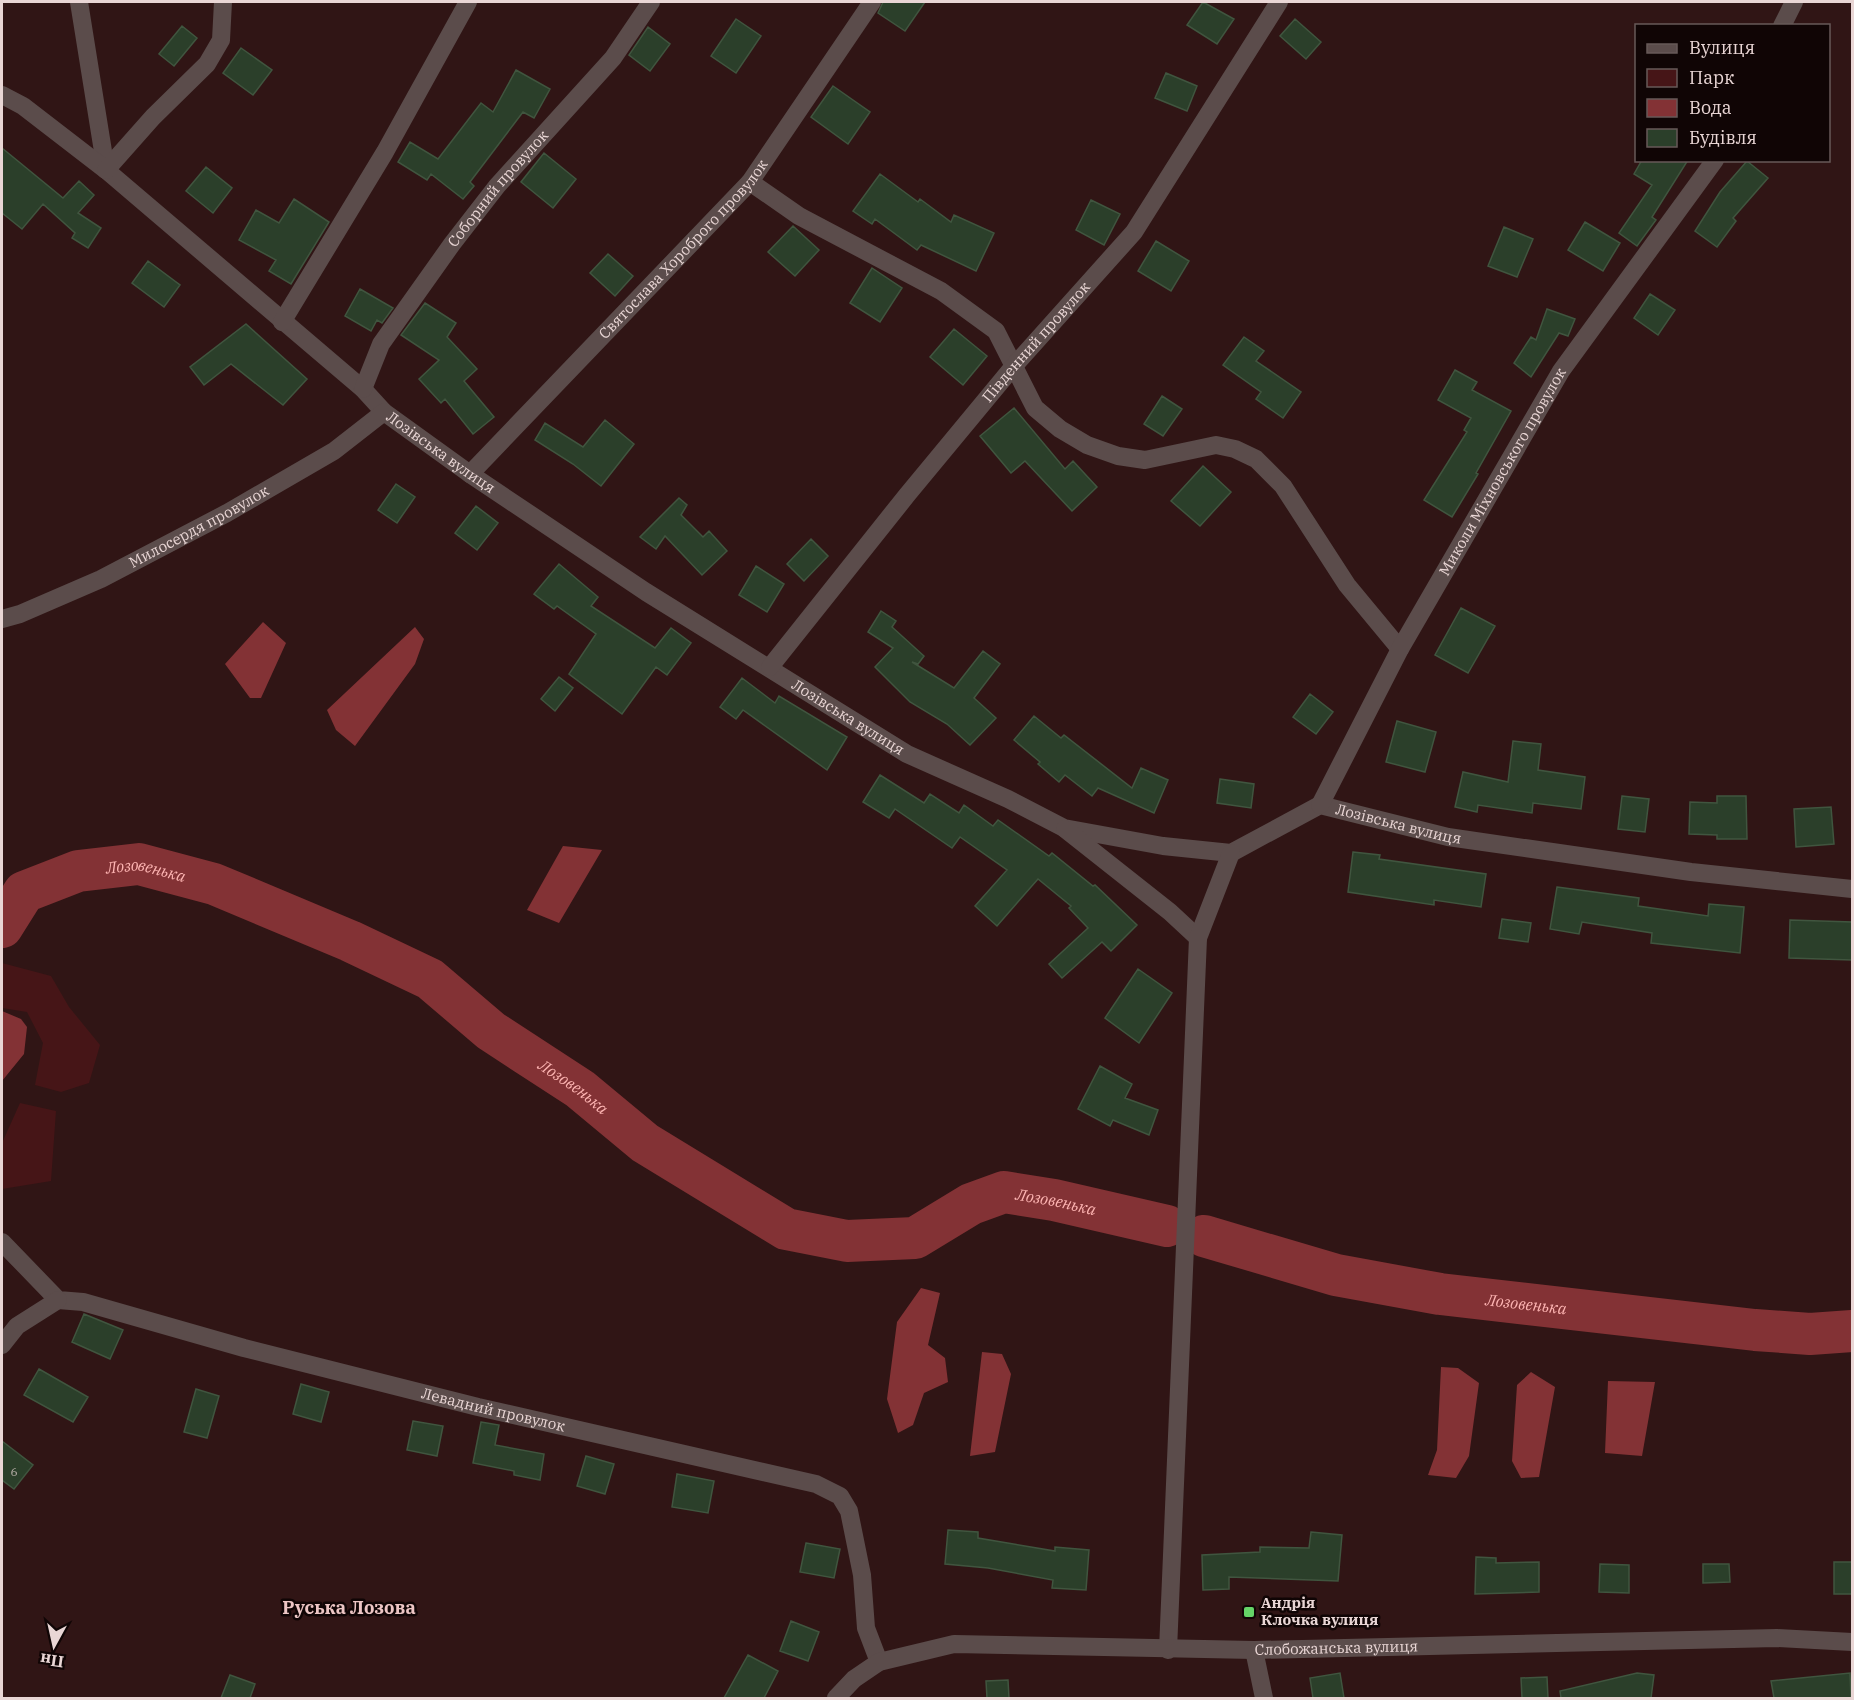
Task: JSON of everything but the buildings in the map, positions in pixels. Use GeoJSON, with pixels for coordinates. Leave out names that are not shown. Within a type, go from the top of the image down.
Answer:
{"type":"FeatureCollection","features":[{"type":"Feature","properties":{"kind":"street"},"geometry":{"type":"LineString","coordinates":[[79,2],[105,170]]}},
{"type":"Feature","properties":{"kind":"street"},"geometry":{"type":"LineString","coordinates":[[105,170],[153,117],[207,64],[221,40],[223,2]]}},
{"type":"Feature","properties":{"kind":"street"},"geometry":{"type":"LineString","coordinates":[[282,321],[385,152],[468,2]]}},
{"type":"Feature","properties":{"kind":"street","name":"Соборний провулок"},"geometry":{"type":"LineString","coordinates":[[363,389],[381,344],[452,244],[497,186],[613,58],[651,2]]}},
{"type":"Feature","properties":{"kind":"street","name":"Святослава Хороброго провулок"},"geometry":{"type":"LineString","coordinates":[[470,474],[750,182],[872,2]]}},
{"type":"Feature","properties":{"kind":"street","name":"Південний провулок"},"geometry":{"type":"LineString","coordinates":[[770,667],[900,503],[1013,367],[1134,232],[1279,2]]}},
{"type":"Feature","properties":{"kind":"street"},"geometry":{"type":"LineString","coordinates":[[1783,24],[1794,2]]}},
{"type":"Feature","properties":{"kind":"street","name":"Лозівська вулиця"},"geometry":{"type":"LineString","coordinates":[[2,95],[23,106],[105,170],[363,389],[384,412],[470,474],[646,592],[907,754],[1008,799],[1064,828],[1163,846],[1231,853],[1320,805],[1448,837],[1691,872],[1852,889]]}},
{"type":"Feature","properties":{"kind":"street","name":"Миколи Міхновського провулок"},"geometry":{"type":"LineString","coordinates":[[1320,805],[1400,649],[1561,371],[1714,162]]}},
{"type":"Feature","properties":{"kind":"street"},"geometry":{"type":"LineString","coordinates":[[750,182],[799,216],[941,291],[996,331],[1007,348],[1013,367],[1035,408],[1059,429],[1088,445],[1118,456],[1145,460],[1216,445],[1235,449],[1256,459],[1283,486],[1347,585],[1400,649]]}},
{"type":"Feature","properties":{"kind":"street","name":"Милосердя провулок"},"geometry":{"type":"LineString","coordinates":[[2,619],[20,614],[101,579],[227,513],[334,451],[384,412]]}},
{"type":"Feature","properties":{"kind":"street"},"geometry":{"type":"LineString","coordinates":[[1064,828],[1170,912],[1198,938]]}},
{"type":"Feature","properties":{"kind":"street"},"geometry":{"type":"LineString","coordinates":[[1168,1650],[1198,938],[1231,853]]}},
{"type":"Feature","properties":{"kind":"street"},"geometry":{"type":"LineString","coordinates":[[2,1242],[58,1300],[16,1326],[2,1345]]}},
{"type":"Feature","properties":{"kind":"street","name":"Левадний провулок"},"geometry":{"type":"LineString","coordinates":[[58,1300],[83,1302],[244,1348],[478,1407],[816,1484],[840,1496],[849,1511],[862,1575],[866,1628],[879,1662]]}},
{"type":"Feature","properties":{"kind":"street","name":"Слобожанська вулиця"},"geometry":{"type":"LineString","coordinates":[[836,1698],[854,1679],[879,1662],[954,1644],[1029,1643],[1168,1650],[1254,1650],[1778,1638],[1852,1642]]}},
{"type":"Feature","properties":{"kind":"street"},"geometry":{"type":"LineString","coordinates":[[1254,1650],[1264,1698]]}},
{"type":"Feature","properties":{"kind":"green space"},"geometry":{"type":"Polygon","coordinates":[[[2,963],[51,976],[69,1007],[100,1045],[89,1083],[61,1092],[35,1085],[43,1043],[27,1012],[2,1008],[2,963]]]}},
{"type":"Feature","properties":{"kind":"green space"},"geometry":{"type":"Polygon","coordinates":[[[20,1103],[56,1111],[51,1181],[2,1189],[2,1143],[20,1103]]]}},
{"type":"Feature","properties":{"kind":"water"},"geometry":{"type":"Polygon","coordinates":[[[263,622],[286,643],[261,698],[250,698],[225,664],[263,622]]]}},
{"type":"Feature","properties":{"kind":"water"},"geometry":{"type":"Polygon","coordinates":[[[415,627],[424,639],[415,664],[355,746],[336,730],[327,710],[415,627]]]}},
{"type":"Feature","properties":{"kind":"water"},"geometry":{"type":"Polygon","coordinates":[[[563,846],[602,850],[559,923],[527,910],[563,846]]]}},
{"type":"Feature","properties":{"kind":"water"},"geometry":{"type":"Polygon","coordinates":[[[2,1011],[21,1019],[27,1027],[24,1054],[2,1081],[2,1011]]]}},
{"type":"Feature","properties":{"kind":"water"},"geometry":{"type":"Polygon","coordinates":[[[921,1288],[940,1293],[928,1345],[945,1358],[948,1382],[924,1393],[913,1425],[898,1433],[887,1399],[897,1322],[921,1288]]]}},
{"type":"Feature","properties":{"kind":"water"},"geometry":{"type":"Polygon","coordinates":[[[982,1352],[1002,1354],[1011,1374],[995,1452],[970,1456],[982,1352]]]}},
{"type":"Feature","properties":{"kind":"water"},"geometry":{"type":"Polygon","coordinates":[[[1441,1367],[1458,1368],[1479,1383],[1469,1456],[1456,1478],[1428,1475],[1437,1450],[1441,1367]]]}},
{"type":"Feature","properties":{"kind":"water"},"geometry":{"type":"Polygon","coordinates":[[[1531,1372],[1555,1387],[1539,1477],[1521,1478],[1512,1461],[1517,1385],[1531,1372]]]}},
{"type":"Feature","properties":{"kind":"water"},"geometry":{"type":"Polygon","coordinates":[[[1608,1381],[1655,1382],[1642,1456],[1605,1453],[1608,1381]]]}},
{"type":"Feature","properties":{"kind":"waterway","name":"Лозовенька"},"geometry":{"type":"LineString","coordinates":[[2,927],[24,892],[78,871],[139,864],[214,884],[350,941],[430,979],[491,1031],[580,1089],[645,1143],[786,1229],[847,1241],[915,1238],[971,1204],[1004,1192],[1054,1200],[1167,1226]]}},
{"type":"Feature","properties":{"kind":"waterway","name":"Лозовенька"},"geometry":{"type":"LineString","coordinates":[[1204,1236],[1336,1275],[1440,1294],[1755,1330],[1810,1334],[1852,1331]]}},
{"type":"Feature","properties":{"kind":"place","name":"Андрія Клочка вулиця"},"geometry":{"type":"Point","coordinates":[1249,1612]}},
{"type":"Feature","properties":{"kind":"district","name":"Руська Лозова"},"geometry":{"type":"Point","coordinates":[349,1608]}}]}
